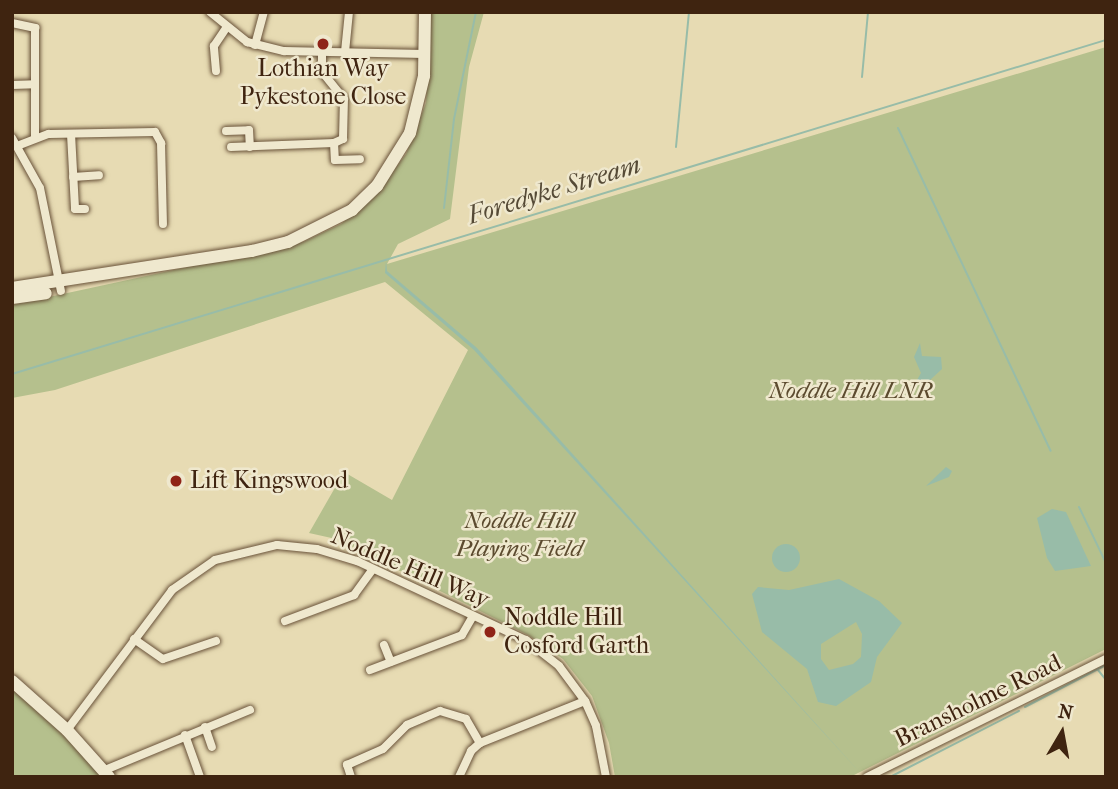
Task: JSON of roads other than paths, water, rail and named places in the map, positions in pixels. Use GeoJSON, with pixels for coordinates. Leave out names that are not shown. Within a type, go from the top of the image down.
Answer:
{"type":"FeatureCollection","features":[{"type":"Feature","properties":{"kind":"street"},"geometry":{"type":"LineString","coordinates":[[209,12],[226,28],[256,45],[284,51],[424,54]]}},
{"type":"Feature","properties":{"kind":"street"},"geometry":{"type":"LineString","coordinates":[[256,45],[264,12]]}},
{"type":"Feature","properties":{"kind":"street"},"geometry":{"type":"LineString","coordinates":[[345,52],[349,12]]}},
{"type":"Feature","properties":{"kind":"street"},"geometry":{"type":"LineString","coordinates":[[12,298],[288,242],[352,210],[377,186],[410,133],[419,105],[425,12]]}},
{"type":"Feature","properties":{"kind":"street"},"geometry":{"type":"LineString","coordinates":[[12,23],[27,23],[35,28],[35,137]]}},
{"type":"Feature","properties":{"kind":"street"},"geometry":{"type":"LineString","coordinates":[[216,71],[214,46],[226,28]]}},
{"type":"Feature","properties":{"kind":"street"},"geometry":{"type":"LineString","coordinates":[[231,147],[334,144],[344,139],[344,99],[322,72],[323,52]]}},
{"type":"Feature","properties":{"kind":"street"},"geometry":{"type":"LineString","coordinates":[[12,85],[35,84]]}},
{"type":"Feature","properties":{"kind":"street"},"geometry":{"type":"LineString","coordinates":[[226,131],[249,130],[250,146]]}},
{"type":"Feature","properties":{"kind":"street"},"geometry":{"type":"LineString","coordinates":[[61,286],[40,188],[15,142],[35,137],[71,134],[151,131],[158,135],[163,224]]}},
{"type":"Feature","properties":{"kind":"street"},"geometry":{"type":"LineString","coordinates":[[71,134],[75,209],[85,209]]}},
{"type":"Feature","properties":{"kind":"street"},"geometry":{"type":"LineString","coordinates":[[334,144],[335,160],[360,159]]}},
{"type":"Feature","properties":{"kind":"street"},"geometry":{"type":"LineString","coordinates":[[73,177],[99,175]]}},
{"type":"Feature","properties":{"kind":"street"},"geometry":{"type":"LineString","coordinates":[[12,288],[61,286]]}},
{"type":"Feature","properties":{"kind":"street","name":"Noddle Hill Way"},"geometry":{"type":"LineString","coordinates":[[67,730],[172,590],[232,554],[277,545],[317,549],[373,569],[526,640],[559,666],[585,701],[603,751],[606,777]]}},
{"type":"Feature","properties":{"kind":"street"},"geometry":{"type":"LineString","coordinates":[[285,621],[354,595],[373,569]]}},
{"type":"Feature","properties":{"kind":"street"},"geometry":{"type":"LineString","coordinates":[[370,670],[462,635],[473,616]]}},
{"type":"Feature","properties":{"kind":"street"},"geometry":{"type":"LineString","coordinates":[[134,639],[163,659],[216,641]]}},
{"type":"Feature","properties":{"kind":"street"},"geometry":{"type":"LineString","coordinates":[[384,645],[391,662]]}},
{"type":"Feature","properties":{"kind":"street","name":"Bransholme Road"},"geometry":{"type":"LineString","coordinates":[[867,777],[1106,659]]}},
{"type":"Feature","properties":{"kind":"street"},"geometry":{"type":"LineString","coordinates":[[15,686],[67,730],[107,774],[185,735],[250,710]]}},
{"type":"Feature","properties":{"kind":"street"},"geometry":{"type":"LineString","coordinates":[[459,777],[471,751],[480,743],[585,701]]}},
{"type":"Feature","properties":{"kind":"street"},"geometry":{"type":"LineString","coordinates":[[351,777],[346,765],[383,750],[407,725],[440,711],[466,719],[480,743]]}},
{"type":"Feature","properties":{"kind":"street"},"geometry":{"type":"LineString","coordinates":[[205,727],[212,747]]}},
{"type":"Feature","properties":{"kind":"street"},"geometry":{"type":"LineString","coordinates":[[185,735],[200,777]]}},
{"type":"Feature","properties":{"kind":"waterway"},"geometry":{"type":"LineString","coordinates":[[444,208],[454,119],[476,12]]}},
{"type":"Feature","properties":{"kind":"waterway"},"geometry":{"type":"LineString","coordinates":[[676,147],[689,12]]}},
{"type":"Feature","properties":{"kind":"waterway"},"geometry":{"type":"LineString","coordinates":[[862,77],[868,12]]}},
{"type":"Feature","properties":{"kind":"waterway","name":"Foredyke Stream"},"geometry":{"type":"LineString","coordinates":[[12,374],[1106,40]]}},
{"type":"Feature","properties":{"kind":"waterway"},"geometry":{"type":"LineString","coordinates":[[898,128],[1051,451]]}},
{"type":"Feature","properties":{"kind":"waterway"},"geometry":{"type":"LineString","coordinates":[[1079,507],[1106,563]]}},
{"type":"Feature","properties":{"kind":"waterway"},"geometry":{"type":"LineString","coordinates":[[1025,707],[1106,665]]}},
{"type":"Feature","properties":{"kind":"waterway"},"geometry":{"type":"LineString","coordinates":[[1098,670],[1106,680]]}},
{"type":"Feature","properties":{"kind":"waterway"},"geometry":{"type":"LineString","coordinates":[[890,777],[1019,711]]}},
{"type":"Feature","properties":{"kind":"place","name":"Lothian Way Pykestone Close"},"geometry":{"type":"Point","coordinates":[323,44]}},
{"type":"Feature","properties":{"kind":"place","name":"Lift Kingswood"},"geometry":{"type":"Point","coordinates":[176,481]}},
{"type":"Feature","properties":{"kind":"place","name":"Noddle Hill Cosford Garth"},"geometry":{"type":"Point","coordinates":[490,632]}},
{"type":"Feature","properties":{"kind":"park label","name":"Noddle Hill LNR"},"geometry":{"type":"Point","coordinates":[851,391]}},
{"type":"Feature","properties":{"kind":"park label","name":"Noddle Hill Playing Field"},"geometry":{"type":"Point","coordinates":[519,535]}}]}
